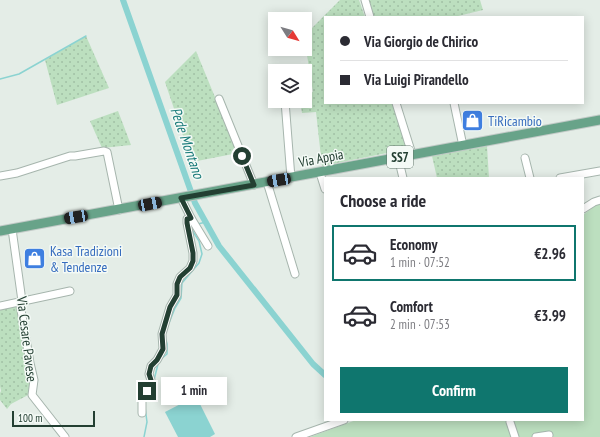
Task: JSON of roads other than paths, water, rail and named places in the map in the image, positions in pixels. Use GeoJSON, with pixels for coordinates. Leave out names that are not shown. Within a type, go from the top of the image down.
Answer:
{"type":"FeatureCollection","features":[{"type":"Feature","properties":{"kind":"main road","name":"Via Appia"},"geometry":{"type":"LineString","coordinates":[[0,231],[600,120]]}},
{"type":"Feature","properties":{"kind":"street"},"geometry":{"type":"LineString","coordinates":[[365,0],[370,16]]}},
{"type":"Feature","properties":{"kind":"street"},"geometry":{"type":"LineString","coordinates":[[219,99],[254,185]]}},
{"type":"Feature","properties":{"kind":"street"},"geometry":{"type":"LineString","coordinates":[[396,104],[412,154]]}},
{"type":"Feature","properties":{"kind":"street"},"geometry":{"type":"LineString","coordinates":[[454,104],[463,146]]}},
{"type":"Feature","properties":{"kind":"street"},"geometry":{"type":"LineString","coordinates":[[286,108],[291,178]]}},
{"type":"Feature","properties":{"kind":"street"},"geometry":{"type":"LineString","coordinates":[[0,176],[17,173],[70,156],[104,151],[107,152],[119,210]]}},
{"type":"Feature","properties":{"kind":"street"},"geometry":{"type":"LineString","coordinates":[[398,157],[403,177]]}},
{"type":"Feature","properties":{"kind":"street"},"geometry":{"type":"LineString","coordinates":[[525,158],[530,177]]}},
{"type":"Feature","properties":{"kind":"street"},"geometry":{"type":"LineString","coordinates":[[566,177],[600,171]]}},
{"type":"Feature","properties":{"kind":"street"},"geometry":{"type":"LineString","coordinates":[[320,173],[324,185]]}},
{"type":"Feature","properties":{"kind":"street"},"geometry":{"type":"LineString","coordinates":[[267,182],[295,274]]}},
{"type":"Feature","properties":{"kind":"street"},"geometry":{"type":"LineString","coordinates":[[182,198],[194,223],[208,246]]}},
{"type":"Feature","properties":{"kind":"street"},"geometry":{"type":"LineString","coordinates":[[584,208],[600,200]]}},
{"type":"Feature","properties":{"kind":"street"},"geometry":{"type":"LineString","coordinates":[[142,413],[142,400],[151,380],[149,374],[151,366],[157,360],[163,349],[162,334],[170,307],[177,295],[177,284],[180,277],[190,268],[193,261],[187,219],[194,223]]}},
{"type":"Feature","properties":{"kind":"street","name":"Via Cesare Pavese"},"geometry":{"type":"LineString","coordinates":[[12,229],[22,301],[20,304],[34,380],[32,395],[65,437]]}},
{"type":"Feature","properties":{"kind":"street"},"geometry":{"type":"LineString","coordinates":[[0,306],[70,291]]}},
{"type":"Feature","properties":{"kind":"street"},"geometry":{"type":"LineString","coordinates":[[296,437],[341,421]]}},
{"type":"Feature","properties":{"kind":"street"},"geometry":{"type":"LineString","coordinates":[[510,422],[515,437]]}},
{"type":"Feature","properties":{"kind":"street"},"geometry":{"type":"LineString","coordinates":[[536,437],[549,435]]}},
{"type":"Feature","properties":{"kind":"water"},"geometry":{"type":"Polygon","coordinates":[[[196,396],[215,434],[210,437],[178,437],[165,412],[196,396]]]}},
{"type":"Feature","properties":{"kind":"waterway","name":"Pede Montano"},"geometry":{"type":"LineString","coordinates":[[123,0],[195,203],[219,246],[313,364],[324,374]]}},
{"type":"Feature","properties":{"kind":"waterway"},"geometry":{"type":"LineString","coordinates":[[0,79],[19,74],[86,36]]}},
{"type":"Feature","properties":{"kind":"waterway","name":"Pede Montano"},"geometry":{"type":"LineString","coordinates":[[198,224],[206,222]]}},
{"type":"Feature","properties":{"kind":"waterway"},"geometry":{"type":"LineString","coordinates":[[169,323],[181,298],[182,283],[199,263],[202,254],[199,241],[192,230]]}},
{"type":"Feature","properties":{"kind":"waterway"},"geometry":{"type":"LineString","coordinates":[[161,359],[167,354],[166,340]]}},
{"type":"Feature","properties":{"kind":"waterway"},"geometry":{"type":"LineString","coordinates":[[154,380],[158,364]]}},
{"type":"Feature","properties":{"kind":"waterway"},"geometry":{"type":"LineString","coordinates":[[144,437],[147,422],[145,407]]}},
{"type":"Feature","properties":{"kind":"place","name":"TiRicambio"},"geometry":{"type":"Point","coordinates":[472,121]}},
{"type":"Feature","properties":{"kind":"place","name":"Kasa Tradizioni & Tendenze"},"geometry":{"type":"Point","coordinates":[34,259]}}]}
